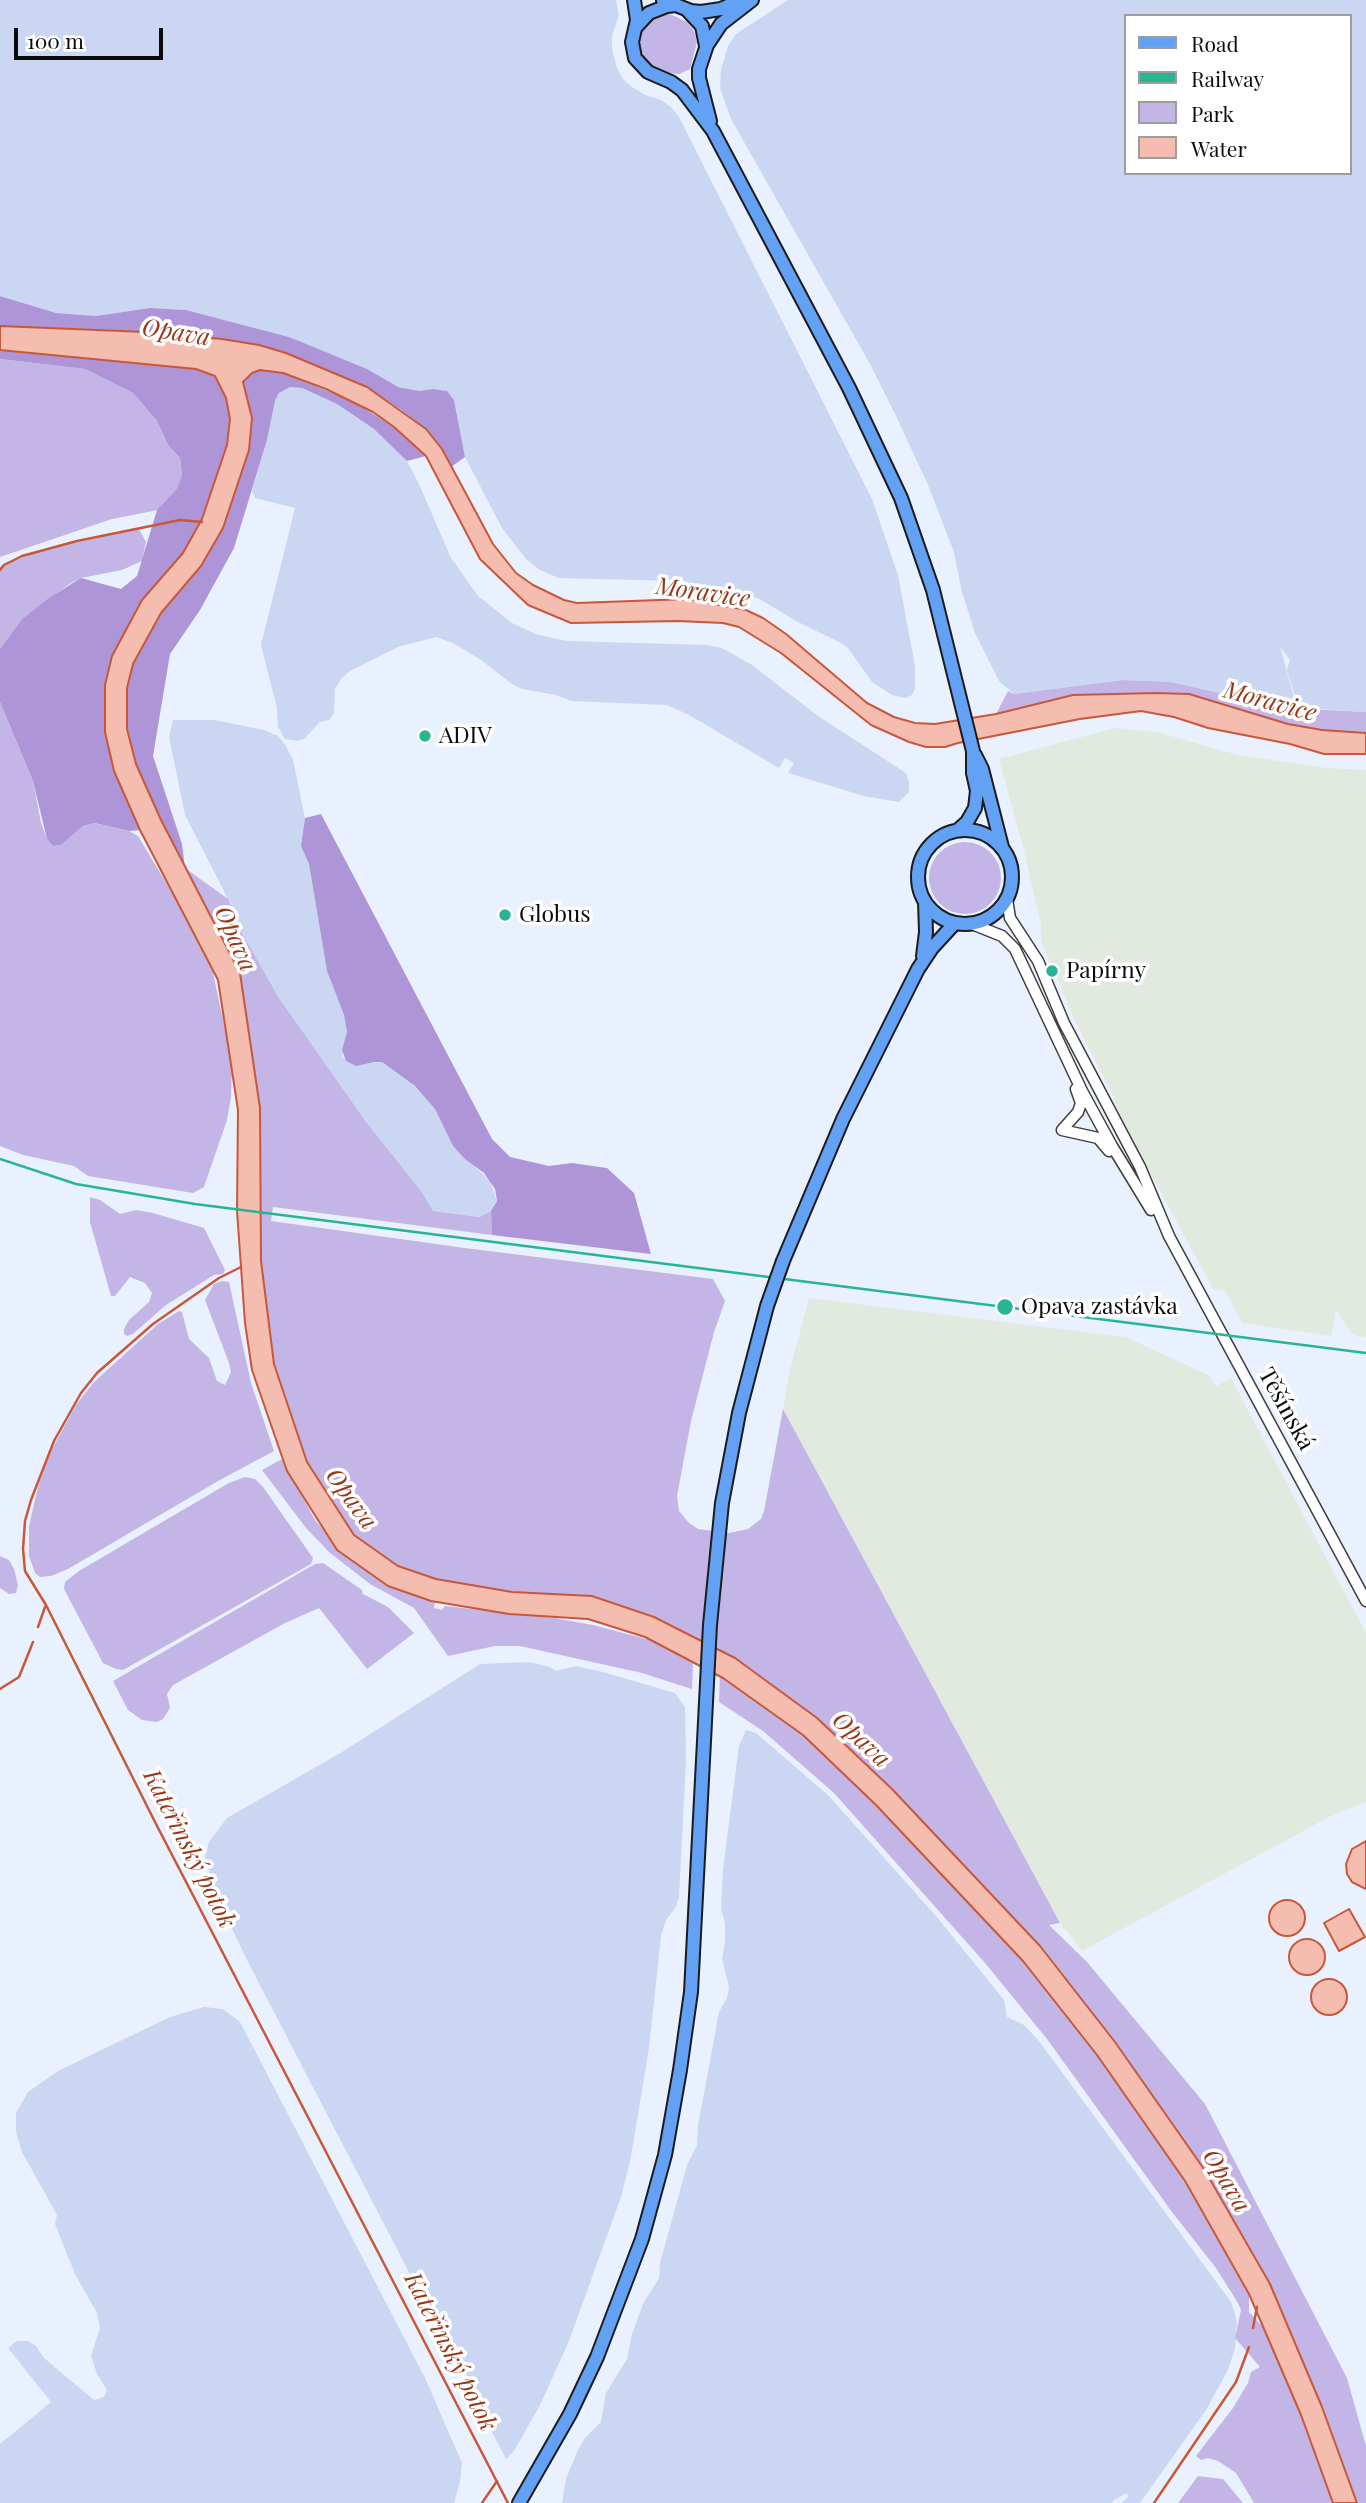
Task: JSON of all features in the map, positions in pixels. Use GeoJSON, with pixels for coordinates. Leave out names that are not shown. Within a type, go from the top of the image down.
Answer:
{"type":"FeatureCollection","features":[{"type":"Feature","properties":{"kind":"main road"},"geometry":{"type":"LineString","coordinates":[[634,0],[637,14],[632,42],[635,58],[648,72],[676,85],[688,95],[713,131],[849,388],[901,498],[933,590],[973,751],[973,773],[977,791],[975,808],[967,822],[958,830],[933,842],[921,859],[918,883],[925,902],[926,946],[918,969]]}},
{"type":"Feature","properties":{"kind":"main road"},"geometry":{"type":"LineString","coordinates":[[663,0],[695,16],[702,26],[706,38],[699,82],[713,131]]}},
{"type":"Feature","properties":{"kind":"main road"},"geometry":{"type":"LineString","coordinates":[[636,27],[649,13],[667,6],[706,12],[741,0]]}},
{"type":"Feature","properties":{"kind":"main road"},"geometry":{"type":"LineString","coordinates":[[664,79],[679,80],[695,73],[721,24],[752,0]]}},
{"type":"Feature","properties":{"kind":"main road","name":"Těšínská"},"geometry":{"type":"LineString","coordinates":[[973,751],[982,769],[1002,848],[1010,861],[1012,875],[1007,899]]}},
{"type":"Feature","properties":{"kind":"main road"},"geometry":{"type":"LineString","coordinates":[[958,830],[983,833],[1002,848]]}},
{"type":"Feature","properties":{"kind":"main road"},"geometry":{"type":"LineString","coordinates":[[972,924],[989,918],[1007,899]]}},
{"type":"Feature","properties":{"kind":"main road"},"geometry":{"type":"LineString","coordinates":[[519,2503],[540,2469],[597,2357],[642,2239],[665,2155],[691,1993],[710,1625],[722,1503],[739,1413],[767,1306],[821,1167],[918,969],[954,923],[935,914],[925,902]]}},
{"type":"Feature","properties":{"kind":"main road","name":"Těšínská"},"geometry":{"type":"LineString","coordinates":[[954,923],[972,924]]}},
{"type":"Feature","properties":{"kind":"street","name":"Těšínská"},"geometry":{"type":"LineString","coordinates":[[1007,899],[1010,918],[1038,961],[1063,1023],[1140,1167],[1169,1236],[1366,1601]]}},
{"type":"Feature","properties":{"kind":"street","name":"Těšínská"},"geometry":{"type":"LineString","coordinates":[[972,924],[995,932],[1009,943],[1020,957],[1091,1108],[1169,1236]]}},
{"type":"Feature","properties":{"kind":"street"},"geometry":{"type":"LineString","coordinates":[[1031,984],[1033,1000],[1080,1096],[1078,1112],[1062,1130],[1089,1135],[1104,1143],[1136,1194],[1152,1211]]}},
{"type":"Feature","properties":{"kind":"shaded area"},"geometry":{"type":"Polygon","coordinates":[[[0,0],[616,0],[619,15],[612,36],[612,49],[617,68],[623,79],[632,87],[661,100],[679,117],[872,499],[898,575],[915,666],[915,689],[912,695],[905,698],[892,695],[872,682],[848,648],[758,598],[707,585],[678,581],[559,578],[540,570],[526,559],[502,528],[465,457],[454,400],[447,391],[419,391],[398,387],[289,337],[186,310],[150,308],[96,316],[56,313],[0,296],[0,0]]]}},
{"type":"Feature","properties":{"kind":"shaded area"},"geometry":{"type":"Polygon","coordinates":[[[788,0],[1366,0],[1366,712],[1299,708],[1287,670],[1290,660],[1280,647],[1297,707],[1285,708],[1171,682],[1123,680],[1014,694],[999,681],[975,633],[962,592],[954,552],[928,485],[896,416],[870,364],[731,119],[720,88],[721,70],[728,46],[736,34],[788,0]]]}},
{"type":"Feature","properties":{"kind":"shaded area"},"geometry":{"type":"Polygon","coordinates":[[[0,296],[56,313],[96,316],[150,308],[186,310],[289,337],[367,369],[398,387],[419,391],[447,391],[454,400],[465,457],[451,467],[442,449],[426,429],[403,411],[367,387],[286,353],[222,339],[145,332],[0,326],[0,296]]]}},
{"type":"Feature","properties":{"kind":"shaded area"},"geometry":{"type":"Polygon","coordinates":[[[0,350],[196,369],[215,376],[226,398],[230,419],[227,445],[202,519],[183,553],[142,600],[112,656],[114,771],[140,830],[129,831],[95,823],[83,826],[61,845],[53,846],[47,839],[33,781],[0,702],[0,649],[22,619],[81,578],[121,589],[137,576],[157,510],[177,489],[182,475],[180,458],[168,445],[157,421],[133,393],[85,369],[0,359],[0,350]]]}},
{"type":"Feature","properties":{"kind":"shaded area"},"geometry":{"type":"Polygon","coordinates":[[[260,370],[283,373],[354,402],[394,427],[426,456],[407,461],[374,429],[337,404],[302,388],[290,387],[279,393],[234,548],[200,610],[170,654],[153,756],[182,844],[185,868],[136,764],[127,729],[127,688],[133,664],[161,613],[201,566],[223,528],[249,450],[252,418],[243,382],[252,373],[260,370]]]}},
{"type":"Feature","properties":{"kind":"shaded area"},"geometry":{"type":"Polygon","coordinates":[[[290,387],[302,388],[337,404],[374,429],[394,447],[407,461],[418,482],[451,558],[478,596],[512,623],[538,635],[568,641],[707,645],[722,648],[752,665],[818,716],[906,773],[909,792],[899,802],[864,796],[788,773],[794,763],[785,758],[779,768],[667,705],[571,701],[556,695],[522,689],[453,643],[436,637],[398,647],[350,671],[335,689],[334,713],[329,720],[320,722],[304,739],[285,739],[278,727],[277,708],[261,645],[295,508],[255,498],[252,491],[275,401],[279,393],[290,387]]]}},
{"type":"Feature","properties":{"kind":"shaded area"},"geometry":{"type":"Polygon","coordinates":[[[173,720],[214,720],[264,730],[278,736],[286,746],[293,760],[305,818],[301,846],[309,864],[327,971],[344,1015],[347,1032],[342,1056],[351,1064],[382,1062],[415,1086],[435,1109],[453,1146],[490,1181],[497,1201],[491,1211],[481,1217],[433,1211],[422,1192],[367,1123],[279,998],[241,931],[185,815],[169,737],[173,720]]]}},
{"type":"Feature","properties":{"kind":"shaded area"},"geometry":{"type":"Polygon","coordinates":[[[1115,728],[1157,732],[1238,755],[1327,768],[1366,770],[1366,1337],[1357,1336],[1350,1331],[1336,1310],[1331,1336],[1242,1323],[1225,1291],[1213,1289],[1119,1115],[1113,1096],[1076,1023],[1041,941],[1041,925],[1024,851],[999,759],[1115,728]]]}},
{"type":"Feature","properties":{"kind":"shaded area"},"geometry":{"type":"Polygon","coordinates":[[[321,814],[492,1139],[510,1157],[549,1166],[572,1163],[607,1168],[634,1193],[651,1254],[492,1235],[491,1211],[497,1201],[495,1189],[484,1173],[453,1146],[435,1109],[415,1086],[382,1062],[356,1066],[346,1061],[342,1050],[347,1032],[344,1015],[327,971],[309,864],[301,846],[305,818],[321,814]]]}},
{"type":"Feature","properties":{"kind":"shaded area"},"geometry":{"type":"Polygon","coordinates":[[[809,1298],[1126,1337],[1210,1376],[1216,1386],[1231,1378],[1366,1633],[1366,1802],[1329,1817],[1082,1951],[1060,1923],[783,1409],[790,1369],[809,1298]]]}},
{"type":"Feature","properties":{"kind":"shaded area"},"geometry":{"type":"Polygon","coordinates":[[[530,1662],[556,1671],[576,1666],[675,1693],[685,1707],[686,1761],[679,1897],[676,1907],[666,1920],[661,1936],[649,2048],[630,2162],[621,2197],[569,2341],[540,2405],[514,2451],[506,2459],[248,1962],[218,1899],[205,1858],[209,1842],[227,1818],[342,1752],[480,1664],[530,1662]]]}},
{"type":"Feature","properties":{"kind":"shaded area"},"geometry":{"type":"Polygon","coordinates":[[[746,1730],[756,1733],[829,1796],[936,1916],[1004,2000],[1007,2017],[1024,2025],[1039,2041],[1231,2302],[1237,2321],[1235,2349],[1227,2372],[1206,2410],[1140,2503],[1121,2503],[1128,2497],[1127,2493],[1112,2503],[562,2503],[566,2479],[577,2452],[585,2438],[601,2422],[606,2393],[627,2359],[632,2334],[643,2304],[659,2278],[660,2263],[687,2165],[697,2145],[698,2126],[719,2012],[727,1998],[729,1987],[722,1958],[725,1942],[725,1923],[721,1909],[723,1869],[739,1746],[746,1730]]]}},
{"type":"Feature","properties":{"kind":"shaded area"},"geometry":{"type":"Polygon","coordinates":[[[204,2007],[223,2009],[240,2022],[425,2378],[462,2463],[454,2503],[0,2503],[0,2444],[51,2402],[8,2348],[17,2341],[28,2341],[94,2400],[104,2397],[107,2390],[97,2374],[91,2356],[100,2328],[97,2313],[75,2274],[55,2224],[57,2215],[22,2152],[16,2132],[16,2113],[28,2092],[58,2071],[170,2017],[204,2007]]]}},
{"type":"Feature","properties":{"kind":"green space"},"geometry":{"type":"Polygon","coordinates":[[[670,14],[687,22],[694,31],[697,42],[690,69],[679,74],[666,73],[651,67],[643,59],[639,49],[639,36],[644,26],[655,17],[670,14]]]}},
{"type":"Feature","properties":{"kind":"green space"},"geometry":{"type":"Polygon","coordinates":[[[0,359],[85,369],[133,393],[157,421],[168,445],[180,458],[182,475],[178,489],[158,510],[112,519],[0,557],[0,359]]]}},
{"type":"Feature","properties":{"kind":"green space"},"geometry":{"type":"Polygon","coordinates":[[[139,529],[146,542],[142,561],[122,570],[81,578],[68,585],[22,619],[0,649],[0,567],[46,549],[139,529]]]}},
{"type":"Feature","properties":{"kind":"green space"},"geometry":{"type":"Polygon","coordinates":[[[1123,680],[1171,682],[1285,708],[1366,712],[1366,733],[1288,724],[1189,694],[1073,695],[996,714],[1008,691],[1014,694],[1123,680]]]}},
{"type":"Feature","properties":{"kind":"green space"},"geometry":{"type":"Polygon","coordinates":[[[0,702],[33,781],[47,839],[53,846],[61,845],[83,826],[95,823],[129,831],[138,836],[183,911],[212,968],[232,1063],[231,1097],[227,1120],[204,1187],[193,1193],[88,1176],[74,1166],[23,1155],[0,1146],[0,702]]]}},
{"type":"Feature","properties":{"kind":"green space"},"geometry":{"type":"Polygon","coordinates":[[[965,842],[985,848],[995,858],[1001,878],[995,898],[985,908],[965,914],[945,908],[935,898],[929,878],[935,858],[945,848],[965,842]]]}},
{"type":"Feature","properties":{"kind":"green space"},"geometry":{"type":"Polygon","coordinates":[[[185,868],[228,899],[241,931],[279,998],[367,1123],[422,1192],[433,1211],[480,1217],[491,1211],[492,1235],[273,1207],[271,1221],[713,1279],[725,1301],[714,1332],[691,1421],[677,1496],[679,1511],[698,1529],[729,1533],[748,1529],[761,1519],[783,1409],[1060,1923],[1049,1925],[1087,1962],[1205,2104],[1347,2378],[1366,2446],[1366,2503],[1357,2503],[1322,2407],[1270,2284],[1204,2169],[1115,2042],[1040,1946],[892,1789],[817,1718],[735,1658],[654,1617],[592,1596],[512,1592],[436,1579],[398,1566],[354,1535],[307,1462],[274,1364],[261,1261],[240,973],[185,868]]]}},
{"type":"Feature","properties":{"kind":"green space"},"geometry":{"type":"Polygon","coordinates":[[[90,1197],[100,1200],[120,1214],[136,1210],[204,1228],[225,1270],[223,1274],[214,1275],[166,1305],[133,1334],[127,1336],[124,1329],[129,1320],[149,1302],[152,1293],[145,1283],[130,1277],[115,1296],[111,1296],[90,1222],[90,1197]]]}},
{"type":"Feature","properties":{"kind":"green space"},"geometry":{"type":"Polygon","coordinates":[[[229,1282],[251,1383],[274,1451],[68,1569],[40,1577],[35,1573],[29,1556],[29,1526],[38,1487],[52,1449],[76,1405],[94,1382],[158,1324],[179,1311],[182,1312],[189,1339],[209,1358],[217,1381],[225,1385],[231,1372],[229,1363],[205,1300],[214,1284],[229,1282]]]}},
{"type":"Feature","properties":{"kind":"green space"},"geometry":{"type":"Polygon","coordinates":[[[282,1459],[315,1520],[342,1551],[435,1601],[434,1608],[442,1610],[445,1606],[554,1618],[650,1640],[693,1661],[692,1689],[642,1673],[520,1646],[495,1646],[448,1656],[414,1608],[370,1584],[329,1552],[306,1528],[262,1470],[282,1459]]]}},
{"type":"Feature","properties":{"kind":"green space"},"geometry":{"type":"Polygon","coordinates":[[[245,1477],[255,1479],[263,1487],[313,1558],[311,1564],[123,1670],[103,1663],[64,1589],[65,1582],[79,1571],[229,1483],[245,1477]]]}},
{"type":"Feature","properties":{"kind":"green space"},"geometry":{"type":"Polygon","coordinates":[[[0,1556],[9,1560],[14,1569],[18,1585],[16,1593],[9,1594],[0,1588],[0,1556]]]}},
{"type":"Feature","properties":{"kind":"green space"},"geometry":{"type":"Polygon","coordinates":[[[323,1563],[362,1590],[363,1594],[388,1607],[414,1633],[367,1669],[319,1608],[285,1623],[173,1685],[167,1694],[170,1708],[163,1719],[157,1722],[142,1720],[128,1710],[113,1681],[315,1564],[323,1563]]]}},
{"type":"Feature","properties":{"kind":"green space"},"geometry":{"type":"Polygon","coordinates":[[[720,1673],[794,1726],[852,1781],[1014,1950],[1087,2040],[1172,2160],[1249,2295],[1249,2312],[1264,2328],[1301,2415],[1333,2503],[1254,2503],[1236,2473],[1218,2461],[1208,2458],[1201,2460],[1196,2456],[1233,2408],[1248,2383],[1251,2372],[1260,2367],[1235,2338],[1241,2310],[1238,2303],[1216,2268],[1172,2212],[1047,2039],[985,1963],[834,1793],[763,1731],[719,1702],[720,1673]]]}},
{"type":"Feature","properties":{"kind":"green space"},"geometry":{"type":"Polygon","coordinates":[[[1198,2476],[1223,2479],[1243,2503],[1178,2503],[1198,2476]]]}},
{"type":"Feature","properties":{"kind":"water"},"geometry":{"type":"Polygon","coordinates":[[[0,326],[145,332],[259,345],[286,353],[367,387],[426,429],[442,449],[493,544],[516,573],[533,585],[564,600],[577,603],[687,599],[746,610],[786,634],[867,703],[894,717],[915,723],[935,724],[996,714],[1073,695],[1189,694],[1288,724],[1366,733],[1366,754],[1324,754],[1141,711],[1080,719],[945,747],[926,747],[909,742],[871,725],[781,653],[739,627],[723,623],[678,621],[571,623],[528,605],[480,559],[426,456],[394,427],[373,412],[326,389],[283,373],[260,370],[252,373],[243,382],[252,418],[249,450],[223,528],[201,566],[161,613],[133,664],[127,688],[127,729],[136,764],[161,820],[240,973],[260,1108],[261,1261],[274,1364],[307,1462],[354,1535],[398,1566],[436,1579],[512,1592],[592,1596],[654,1617],[735,1658],[817,1718],[892,1789],[1040,1946],[1115,2042],[1204,2169],[1270,2284],[1322,2407],[1357,2503],[1333,2503],[1301,2415],[1249,2294],[1185,2181],[1097,2055],[1023,1961],[876,1805],[803,1735],[723,1678],[645,1637],[588,1619],[509,1614],[431,1601],[388,1586],[337,1550],[287,1471],[252,1370],[245,1323],[237,1211],[238,1110],[218,980],[140,830],[114,771],[105,732],[105,685],[112,656],[142,600],[183,553],[202,519],[227,445],[230,419],[226,398],[215,376],[196,369],[0,350],[0,326]]]}},
{"type":"Feature","properties":{"kind":"water"},"geometry":{"type":"Polygon","coordinates":[[[1366,1841],[1366,1889],[1352,1882],[1347,1874],[1346,1864],[1352,1849],[1366,1841]]]}},
{"type":"Feature","properties":{"kind":"water"},"geometry":{"type":"Polygon","coordinates":[[[1287,1900],[1300,1905],[1305,1918],[1300,1931],[1287,1936],[1274,1931],[1269,1918],[1274,1905],[1287,1900]]]}},
{"type":"Feature","properties":{"kind":"water"},"geometry":{"type":"Polygon","coordinates":[[[1349,1909],[1365,1937],[1339,1951],[1324,1923],[1349,1909]]]}},
{"type":"Feature","properties":{"kind":"water"},"geometry":{"type":"Polygon","coordinates":[[[1307,1939],[1320,1944],[1325,1957],[1320,1970],[1307,1975],[1294,1970],[1289,1957],[1294,1944],[1307,1939]]]}},
{"type":"Feature","properties":{"kind":"water"},"geometry":{"type":"Polygon","coordinates":[[[1329,1979],[1342,1984],[1347,1997],[1342,2010],[1329,2015],[1316,2010],[1311,1997],[1316,1984],[1329,1979]]]}},
{"type":"Feature","properties":{"kind":"waterway"},"geometry":{"type":"LineString","coordinates":[[0,570],[22,556],[77,541],[180,520],[202,522]]}},
{"type":"Feature","properties":{"kind":"waterway","name":"Kateřinský potok"},"geometry":{"type":"LineString","coordinates":[[241,1267],[219,1278],[153,1324],[97,1373],[81,1393],[54,1441],[31,1500],[25,1521],[25,1571],[46,1605],[155,1822],[508,2503]]}},
{"type":"Feature","properties":{"kind":"waterway"},"geometry":{"type":"LineString","coordinates":[[38,1627],[45,1607]]}},
{"type":"Feature","properties":{"kind":"waterway"},"geometry":{"type":"LineString","coordinates":[[0,1689],[19,1677],[33,1642]]}},
{"type":"Feature","properties":{"kind":"waterway"},"geometry":{"type":"LineString","coordinates":[[1253,2328],[1257,2307]]}},
{"type":"Feature","properties":{"kind":"waterway"},"geometry":{"type":"LineString","coordinates":[[1154,2503],[1236,2382],[1249,2347]]}},
{"type":"Feature","properties":{"kind":"waterway"},"geometry":{"type":"LineString","coordinates":[[482,2503],[497,2481]]}},
{"type":"Feature","properties":{"kind":"railway"},"geometry":{"type":"LineString","coordinates":[[0,1159],[76,1184],[195,1204],[1366,1353]]}},
{"type":"Feature","properties":{"kind":"place","name":"ADIV"},"geometry":{"type":"Point","coordinates":[425,736]}},
{"type":"Feature","properties":{"kind":"place","name":"Globus"},"geometry":{"type":"Point","coordinates":[505,915]}},
{"type":"Feature","properties":{"kind":"place","name":"Papírny"},"geometry":{"type":"Point","coordinates":[1052,971]}},
{"type":"Feature","properties":{"kind":"place","name":"Opava zastávka"},"geometry":{"type":"Point","coordinates":[1005,1307]}},
{"type":"Feature","properties":{"kind":"water label","name":"Opava"},"geometry":{"type":"Point","coordinates":[176,333]}},
{"type":"Feature","properties":{"kind":"water label","name":"Moravice"},"geometry":{"type":"Point","coordinates":[703,593]}},
{"type":"Feature","properties":{"kind":"water label","name":"Moravice"},"geometry":{"type":"Point","coordinates":[1270,702]}},
{"type":"Feature","properties":{"kind":"water label","name":"Opava"},"geometry":{"type":"Point","coordinates":[235,939]}},
{"type":"Feature","properties":{"kind":"water label","name":"Opava"},"geometry":{"type":"Point","coordinates":[351,1499]}},
{"type":"Feature","properties":{"kind":"water label","name":"Opava"},"geometry":{"type":"Point","coordinates":[861,1740]}},
{"type":"Feature","properties":{"kind":"water label","name":"Opava"},"geometry":{"type":"Point","coordinates":[1226,2181]}}]}
